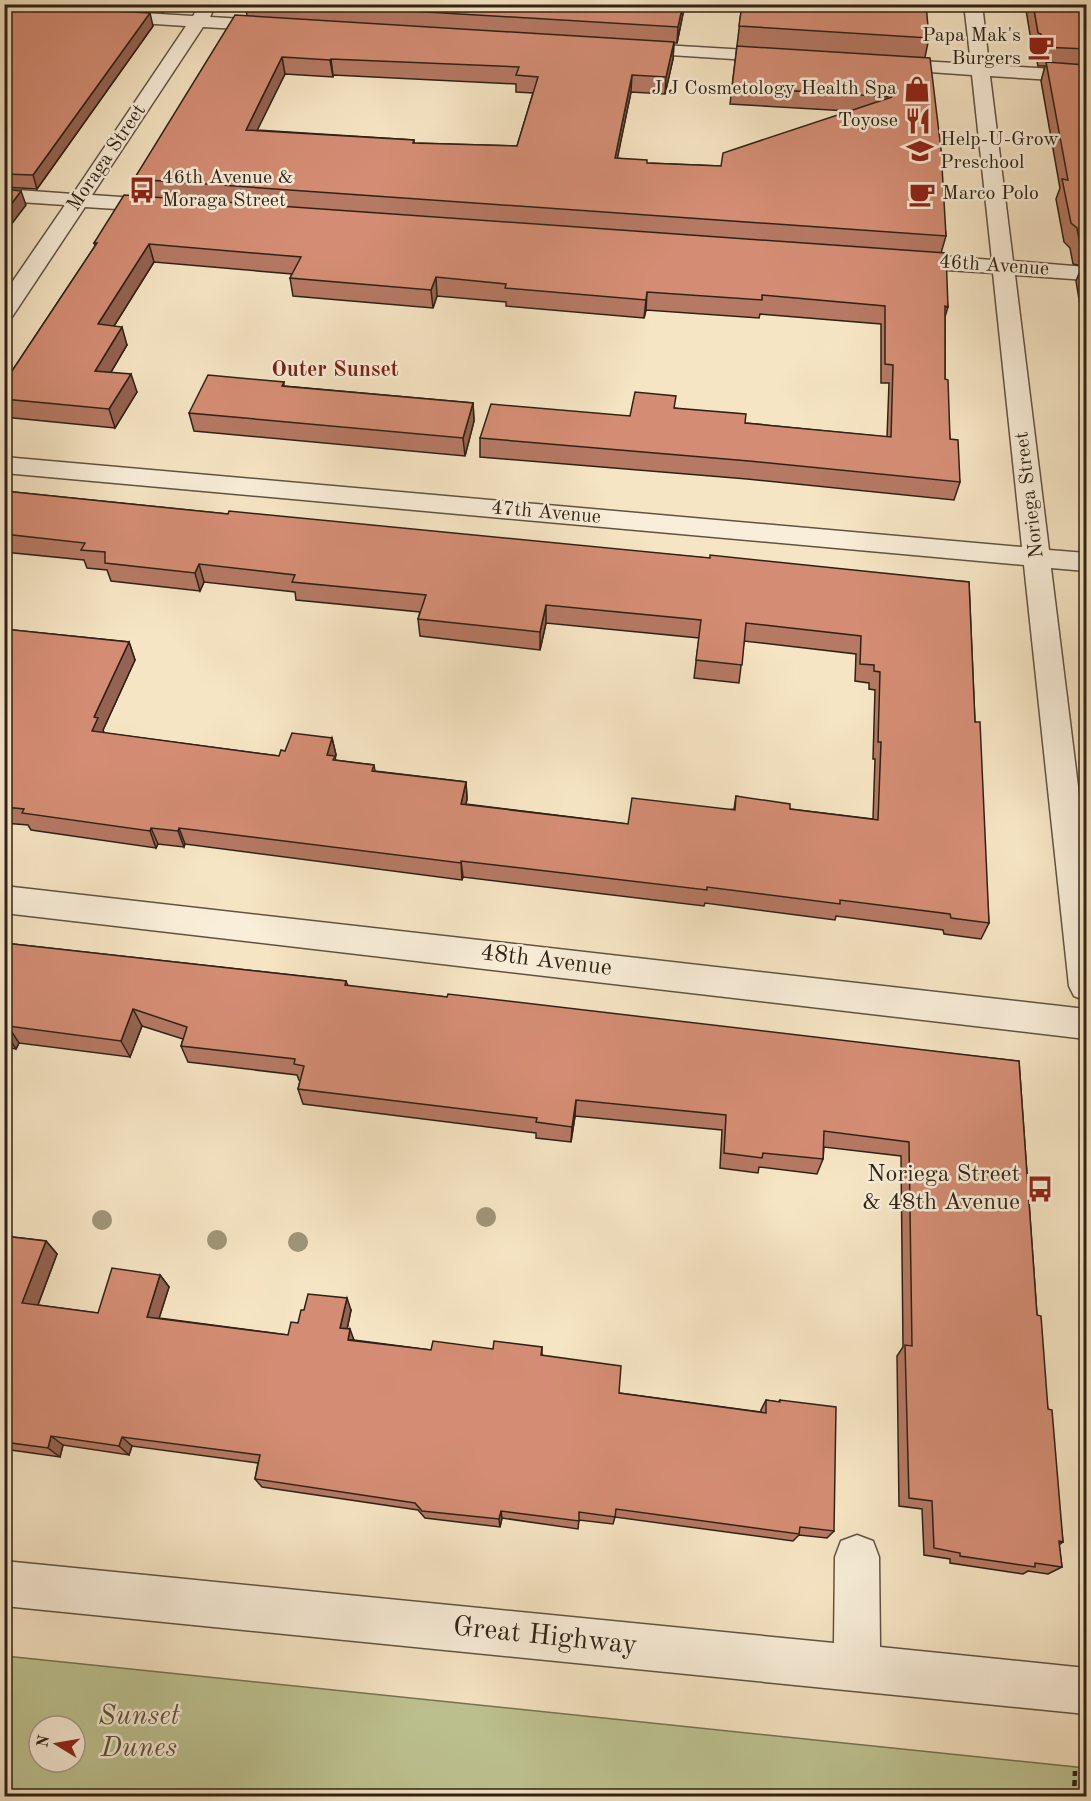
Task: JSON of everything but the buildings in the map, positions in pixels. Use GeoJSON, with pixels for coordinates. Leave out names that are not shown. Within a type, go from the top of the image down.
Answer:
{"type":"FeatureCollection","features":[{"type":"Feature","properties":{"kind":"street","name":"Moraga Street"},"geometry":{"type":"LineString","coordinates":[[4,312],[209,4]]}},
{"type":"Feature","properties":{"kind":"street","name":"Noriega Street"},"geometry":{"type":"LineString","coordinates":[[973,4],[1086,986]]}},
{"type":"Feature","properties":{"kind":"street"},"geometry":{"type":"LineString","coordinates":[[95,15],[292,27]]}},
{"type":"Feature","properties":{"kind":"street"},"geometry":{"type":"LineString","coordinates":[[610,47],[798,58]]}},
{"type":"Feature","properties":{"kind":"street"},"geometry":{"type":"LineString","coordinates":[[868,63],[1086,76]]}},
{"type":"Feature","properties":{"kind":"street"},"geometry":{"type":"LineString","coordinates":[[4,195],[180,207]]}},
{"type":"Feature","properties":{"kind":"street","name":"46th Avenue"},"geometry":{"type":"LineString","coordinates":[[877,258],[1086,273]]}},
{"type":"Feature","properties":{"kind":"street","name":"47th Avenue"},"geometry":{"type":"LineString","coordinates":[[4,465],[1086,561]]}},
{"type":"Feature","properties":{"kind":"street","name":"48th Avenue"},"geometry":{"type":"LineString","coordinates":[[4,899],[1086,1024]]}},
{"type":"Feature","properties":{"kind":"street"},"geometry":{"type":"LineString","coordinates":[[857,1557],[857,1668]]}},
{"type":"Feature","properties":{"kind":"street","name":"Great Highway"},"geometry":{"type":"LineString","coordinates":[[4,1583],[1086,1690]]}},
{"type":"Feature","properties":{"kind":"path"},"geometry":{"type":"LineString","coordinates":[[1074,1797],[1075,1771]]}},
{"type":"Feature","properties":{"kind":"green space","name":"Sunset Dunes"},"geometry":{"type":"Polygon","coordinates":[[[5,1656],[1086,1768],[1086,1796],[5,1796],[5,1656]]]}},
{"type":"Feature","properties":{"kind":"place","name":"Papa Mak's Burgers"},"geometry":{"type":"Point","coordinates":[1041,47]}},
{"type":"Feature","properties":{"kind":"place","name":"J J Cosmetology Health Spa"},"geometry":{"type":"Point","coordinates":[917,89]}},
{"type":"Feature","properties":{"kind":"place","name":"Toyose"},"geometry":{"type":"Point","coordinates":[918,121]}},
{"type":"Feature","properties":{"kind":"place","name":"Help-U-Grow Preschool"},"geometry":{"type":"Point","coordinates":[920,151]}},
{"type":"Feature","properties":{"kind":"place","name":"46th Avenue & Moraga Street"},"geometry":{"type":"Point","coordinates":[142,190]}},
{"type":"Feature","properties":{"kind":"place","name":"Marco Polo"},"geometry":{"type":"Point","coordinates":[922,194]}},
{"type":"Feature","properties":{"kind":"place","name":"Noriega Street & 48th Avenue"},"geometry":{"type":"Point","coordinates":[1040,1189]}},
{"type":"Feature","properties":{"kind":"district","name":"Outer Sunset"},"geometry":{"type":"Point","coordinates":[335,370]}}]}
